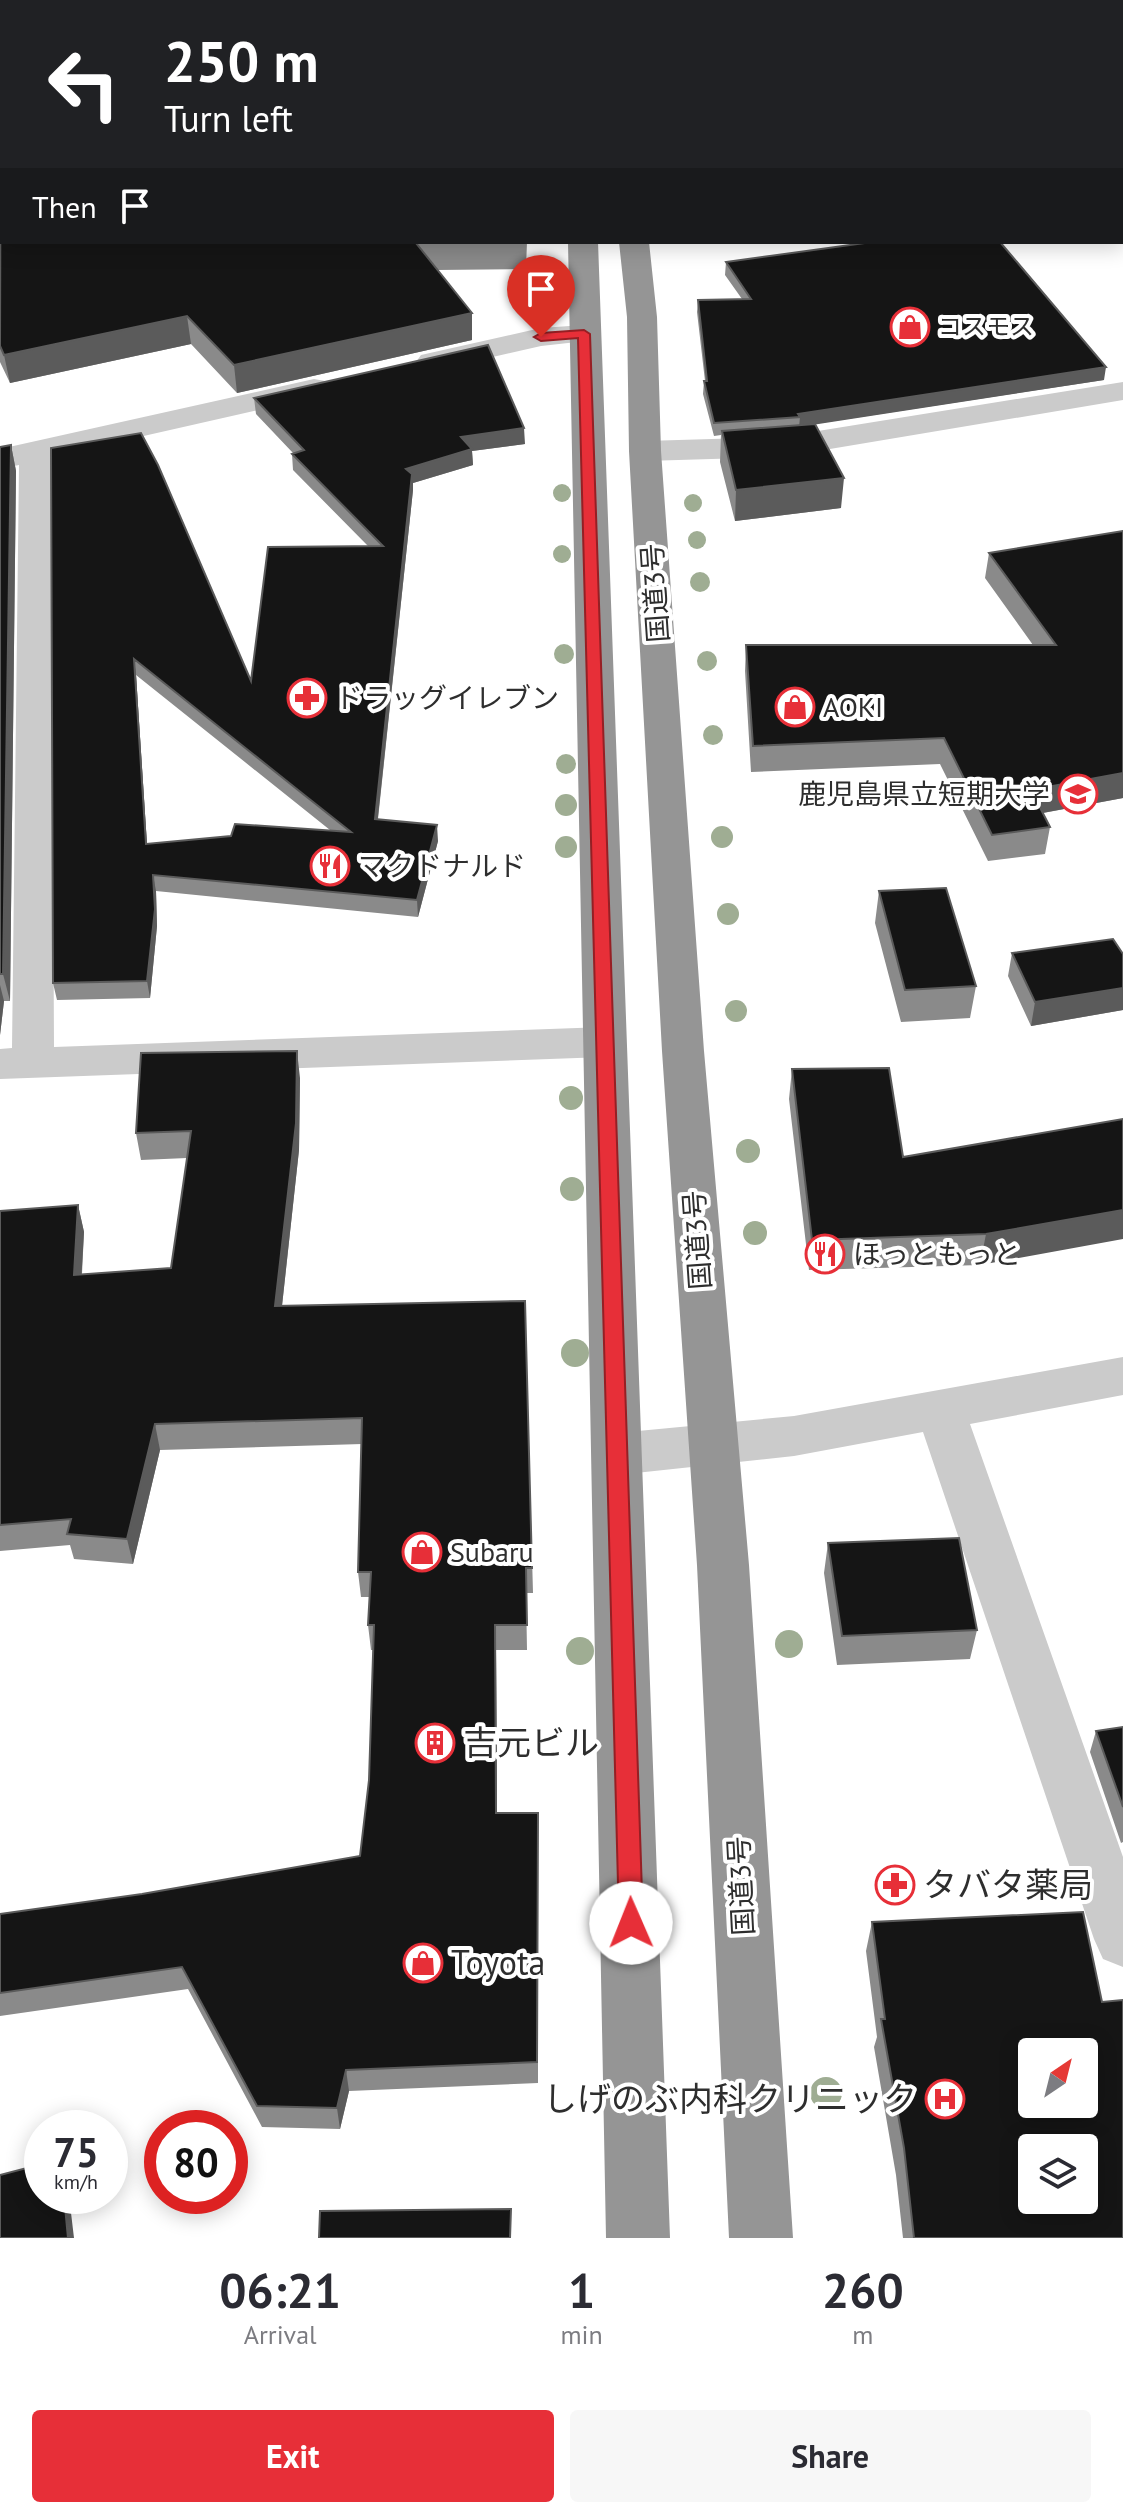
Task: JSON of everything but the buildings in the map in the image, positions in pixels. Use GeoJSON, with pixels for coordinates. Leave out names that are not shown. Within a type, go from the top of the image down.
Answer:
{"type":"FeatureCollection","features":[{"type":"Feature","properties":{"kind":"highway"},"geometry":{"type":"LineString","coordinates":[[583,244],[638,2238]]}},
{"type":"Feature","properties":{"kind":"highway","name":"国道3号"},"geometry":{"type":"LineString","coordinates":[[634,244],[642,317],[645,451],[683,1051],[713,1445],[761,2238]]}},
{"type":"Feature","properties":{"kind":"street"},"geometry":{"type":"LineString","coordinates":[[403,368],[541,337],[584,334]]}},
{"type":"Feature","properties":{"kind":"street"},"geometry":{"type":"LineString","coordinates":[[342,382],[18,455],[17,1063],[605,1042]]}},
{"type":"Feature","properties":{"kind":"street"},"geometry":{"type":"LineString","coordinates":[[645,451],[745,448],[818,441],[1123,391]]}},
{"type":"Feature","properties":{"kind":"street"},"geometry":{"type":"LineString","coordinates":[[617,1454],[794,1436],[1123,1376]]}},
{"type":"Feature","properties":{"kind":"street"},"geometry":{"type":"LineString","coordinates":[[940,1409],[1123,1939]]}},
{"type":"Feature","properties":{"kind":"place","name":"コスモス"},"geometry":{"type":"Point","coordinates":[910,327]}},
{"type":"Feature","properties":{"kind":"place","name":"ドラッグイレブン"},"geometry":{"type":"Point","coordinates":[307,698]}},
{"type":"Feature","properties":{"kind":"place","name":"AOKI"},"geometry":{"type":"Point","coordinates":[795,707]}},
{"type":"Feature","properties":{"kind":"place","name":"鹿児島県立短期大学"},"geometry":{"type":"Point","coordinates":[1078,794]}},
{"type":"Feature","properties":{"kind":"place","name":"マクドナルド"},"geometry":{"type":"Point","coordinates":[330,866]}},
{"type":"Feature","properties":{"kind":"place","name":"ほっともっと"},"geometry":{"type":"Point","coordinates":[825,1254]}},
{"type":"Feature","properties":{"kind":"place","name":"Subaru"},"geometry":{"type":"Point","coordinates":[422,1552]}},
{"type":"Feature","properties":{"kind":"place","name":"吉元ビル"},"geometry":{"type":"Point","coordinates":[435,1743]}},
{"type":"Feature","properties":{"kind":"place","name":"タバタ薬局"},"geometry":{"type":"Point","coordinates":[895,1885]}},
{"type":"Feature","properties":{"kind":"place","name":"Toyota"},"geometry":{"type":"Point","coordinates":[423,1963]}},
{"type":"Feature","properties":{"kind":"place","name":"しげのぶ内科クリニック"},"geometry":{"type":"Point","coordinates":[945,2099]}},
{"type":"Feature","properties":{"kind":"route"},"geometry":{"type":"LineString","coordinates":[[541,337],[584,334],[631,1923]]}}]}
